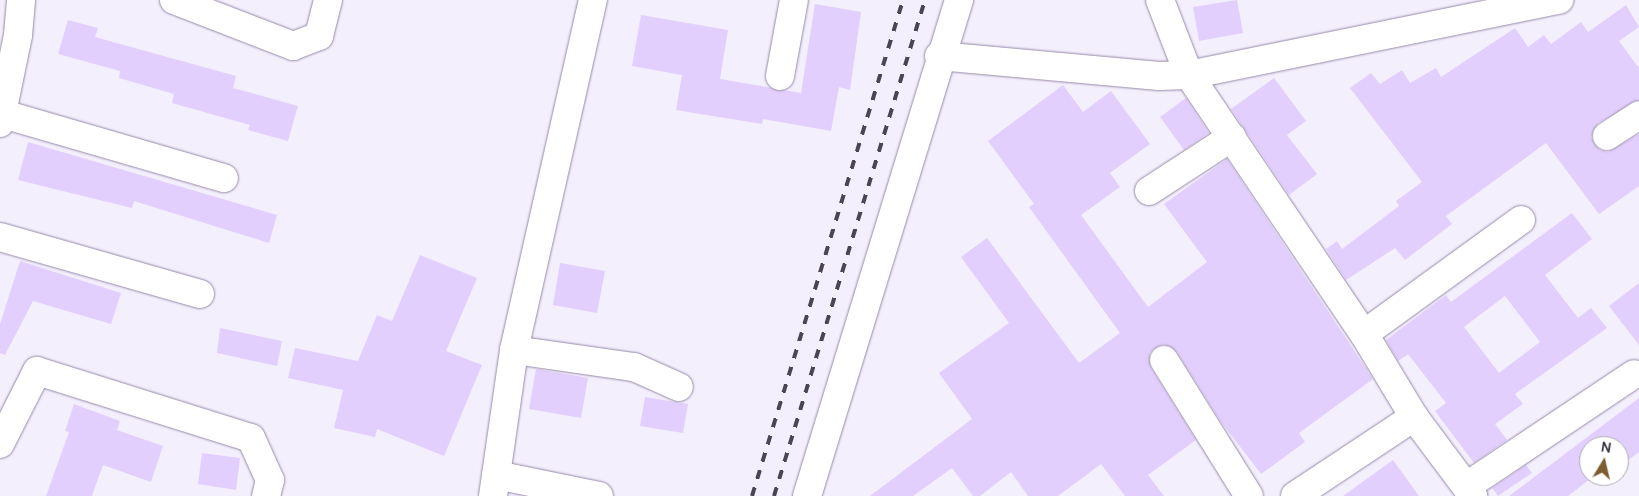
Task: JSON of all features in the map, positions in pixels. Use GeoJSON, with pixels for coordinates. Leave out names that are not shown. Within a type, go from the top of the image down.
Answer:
{"type":"FeatureCollection","features":[{"type":"Feature","properties":{"kind":"street"},"geometry":{"type":"LineString","coordinates":[[21,0],[1,118],[224,178]]}},
{"type":"Feature","properties":{"kind":"street"},"geometry":{"type":"LineString","coordinates":[[174,0],[293,46],[319,36],[328,0]]}},
{"type":"Feature","properties":{"kind":"street"},"geometry":{"type":"LineString","coordinates":[[780,76],[794,0]]}},
{"type":"Feature","properties":{"kind":"street"},"geometry":{"type":"LineString","coordinates":[[812,492],[939,56],[959,0]]}},
{"type":"Feature","properties":{"kind":"street"},"geometry":{"type":"LineString","coordinates":[[1160,0],[1189,75],[1364,334],[1414,417],[1470,491],[1634,374]]}},
{"type":"Feature","properties":{"kind":"street"},"geometry":{"type":"LineString","coordinates":[[939,56],[1159,76],[1189,75],[1559,0]]}},
{"type":"Feature","properties":{"kind":"street"},"geometry":{"type":"LineString","coordinates":[[588,2],[514,350],[494,486],[599,496]]}},
{"type":"Feature","properties":{"kind":"street"},"geometry":{"type":"LineString","coordinates":[[1607,136],[1639,115]]}},
{"type":"Feature","properties":{"kind":"street"},"geometry":{"type":"LineString","coordinates":[[1149,191],[1232,137]]}},
{"type":"Feature","properties":{"kind":"street"},"geometry":{"type":"LineString","coordinates":[[1364,334],[1522,220]]}},
{"type":"Feature","properties":{"kind":"street"},"geometry":{"type":"LineString","coordinates":[[0,237],[200,294]]}},
{"type":"Feature","properties":{"kind":"street"},"geometry":{"type":"LineString","coordinates":[[514,350],[634,368],[679,387]]}},
{"type":"Feature","properties":{"kind":"street"},"geometry":{"type":"LineString","coordinates":[[1164,360],[1249,496]]}},
{"type":"Feature","properties":{"kind":"street"},"geometry":{"type":"LineString","coordinates":[[0,444],[37,371],[251,438],[270,480],[266,496]]}},
{"type":"Feature","properties":{"kind":"street"},"geometry":{"type":"LineString","coordinates":[[1295,496],[1414,417]]}},
{"type":"Feature","properties":{"kind":"building"},"geometry":{"type":"Polygon","coordinates":[[[1237,0],[1243,33],[1199,41],[1193,7],[1237,0]]]}},
{"type":"Feature","properties":{"kind":"building"},"geometry":{"type":"Polygon","coordinates":[[[815,4],[861,12],[850,90],[839,87],[831,131],[763,119],[762,124],[676,110],[682,75],[632,66],[641,15],[728,30],[720,79],[801,93],[815,4]]]}},
{"type":"Feature","properties":{"kind":"building"},"geometry":{"type":"Polygon","coordinates":[[[1626,5],[1639,27],[1619,41],[1639,68],[1639,100],[1598,123],[1591,137],[1600,150],[1608,152],[1639,134],[1639,186],[1599,214],[1546,143],[1446,216],[1452,224],[1405,260],[1395,248],[1346,280],[1326,249],[1337,241],[1342,249],[1399,206],[1396,201],[1422,182],[1350,88],[1371,73],[1380,84],[1402,70],[1410,83],[1436,68],[1441,77],[1515,28],[1528,47],[1544,35],[1551,44],[1581,22],[1588,32],[1626,5]]]}},
{"type":"Feature","properties":{"kind":"building"},"geometry":{"type":"Polygon","coordinates":[[[68,20],[98,28],[95,37],[236,76],[233,88],[298,106],[288,141],[248,130],[250,125],[172,103],[174,94],[119,78],[120,71],[58,54],[68,20]]]}},
{"type":"Feature","properties":{"kind":"building"},"geometry":{"type":"Polygon","coordinates":[[[1274,78],[1306,121],[1287,135],[1317,174],[1289,195],[1231,109],[1274,78]]]}},
{"type":"Feature","properties":{"kind":"building"},"geometry":{"type":"Polygon","coordinates":[[[1063,85],[1083,112],[1111,91],[1150,144],[1110,173],[1120,187],[1081,215],[1148,307],[1207,262],[1164,204],[1227,159],[1373,379],[1299,433],[1305,442],[1261,474],[1221,422],[1177,352],[1163,344],[1150,352],[1151,368],[1196,440],[1148,475],[1164,496],[1125,496],[1101,464],[1058,496],[1028,496],[1011,472],[980,496],[973,496],[952,468],[913,496],[870,496],[972,419],[939,373],[1009,323],[961,257],[987,238],[1079,363],[1120,333],[1029,207],[1034,204],[988,141],[1063,85]]]}},
{"type":"Feature","properties":{"kind":"building"},"geometry":{"type":"Polygon","coordinates":[[[1186,98],[1209,133],[1184,150],[1160,117],[1186,98]]]}},
{"type":"Feature","properties":{"kind":"building"},"geometry":{"type":"Polygon","coordinates":[[[28,142],[277,215],[269,243],[134,201],[132,208],[18,180],[28,142]]]}},
{"type":"Feature","properties":{"kind":"building"},"geometry":{"type":"Polygon","coordinates":[[[1572,213],[1592,239],[1545,275],[1578,318],[1591,308],[1607,328],[1515,394],[1523,404],[1495,424],[1507,440],[1474,463],[1435,411],[1446,403],[1408,354],[1398,361],[1386,340],[1446,295],[1451,302],[1572,213]],[[1505,296],[1464,327],[1499,373],[1540,342],[1505,296]]]}},
{"type":"Feature","properties":{"kind":"building"},"geometry":{"type":"Polygon","coordinates":[[[420,255],[477,278],[446,351],[482,365],[444,456],[377,429],[375,437],[334,428],[343,390],[288,378],[295,348],[358,361],[377,315],[392,321],[420,255]]]}},
{"type":"Feature","properties":{"kind":"building"},"geometry":{"type":"Polygon","coordinates":[[[20,261],[121,293],[111,324],[33,301],[5,355],[0,353],[0,324],[20,261]]]}},
{"type":"Feature","properties":{"kind":"building"},"geometry":{"type":"Polygon","coordinates":[[[560,263],[605,271],[597,313],[553,305],[560,263]]]}},
{"type":"Feature","properties":{"kind":"building"},"geometry":{"type":"Polygon","coordinates":[[[1639,283],[1639,345],[1609,306],[1639,283]]]}},
{"type":"Feature","properties":{"kind":"building"},"geometry":{"type":"Polygon","coordinates":[[[220,328],[282,341],[277,366],[217,353],[220,328]]]}},
{"type":"Feature","properties":{"kind":"building"},"geometry":{"type":"Polygon","coordinates":[[[536,369],[588,378],[581,418],[529,409],[536,369]]]}},
{"type":"Feature","properties":{"kind":"building"},"geometry":{"type":"Polygon","coordinates":[[[645,397],[688,404],[683,433],[640,426],[645,397]]]}},
{"type":"Feature","properties":{"kind":"building"},"geometry":{"type":"Polygon","coordinates":[[[1639,398],[1639,452],[1629,460],[1629,436],[1589,436],[1639,398]]]}},
{"type":"Feature","properties":{"kind":"building"},"geometry":{"type":"Polygon","coordinates":[[[74,404],[120,421],[117,430],[163,446],[151,482],[103,465],[92,496],[46,496],[69,432],[65,431],[74,404]]]}},
{"type":"Feature","properties":{"kind":"building"},"geometry":{"type":"Polygon","coordinates":[[[1579,443],[1579,486],[1581,486],[1568,496],[1509,496],[1579,443]]]}},
{"type":"Feature","properties":{"kind":"building"},"geometry":{"type":"Polygon","coordinates":[[[202,453],[240,458],[236,490],[198,484],[202,453]]]}},
{"type":"Feature","properties":{"kind":"building"},"geometry":{"type":"Polygon","coordinates":[[[1393,460],[1419,496],[1343,496],[1393,460]]]}},
{"type":"Feature","properties":{"kind":"building"},"geometry":{"type":"Polygon","coordinates":[[[1526,465],[1532,473],[1498,496],[1492,488],[1526,465]]]}},
{"type":"Feature","properties":{"kind":"railway"},"geometry":{"type":"LineString","coordinates":[[752,496],[903,0]]}},
{"type":"Feature","properties":{"kind":"railway"},"geometry":{"type":"LineString","coordinates":[[774,496],[925,0]]}}]}
